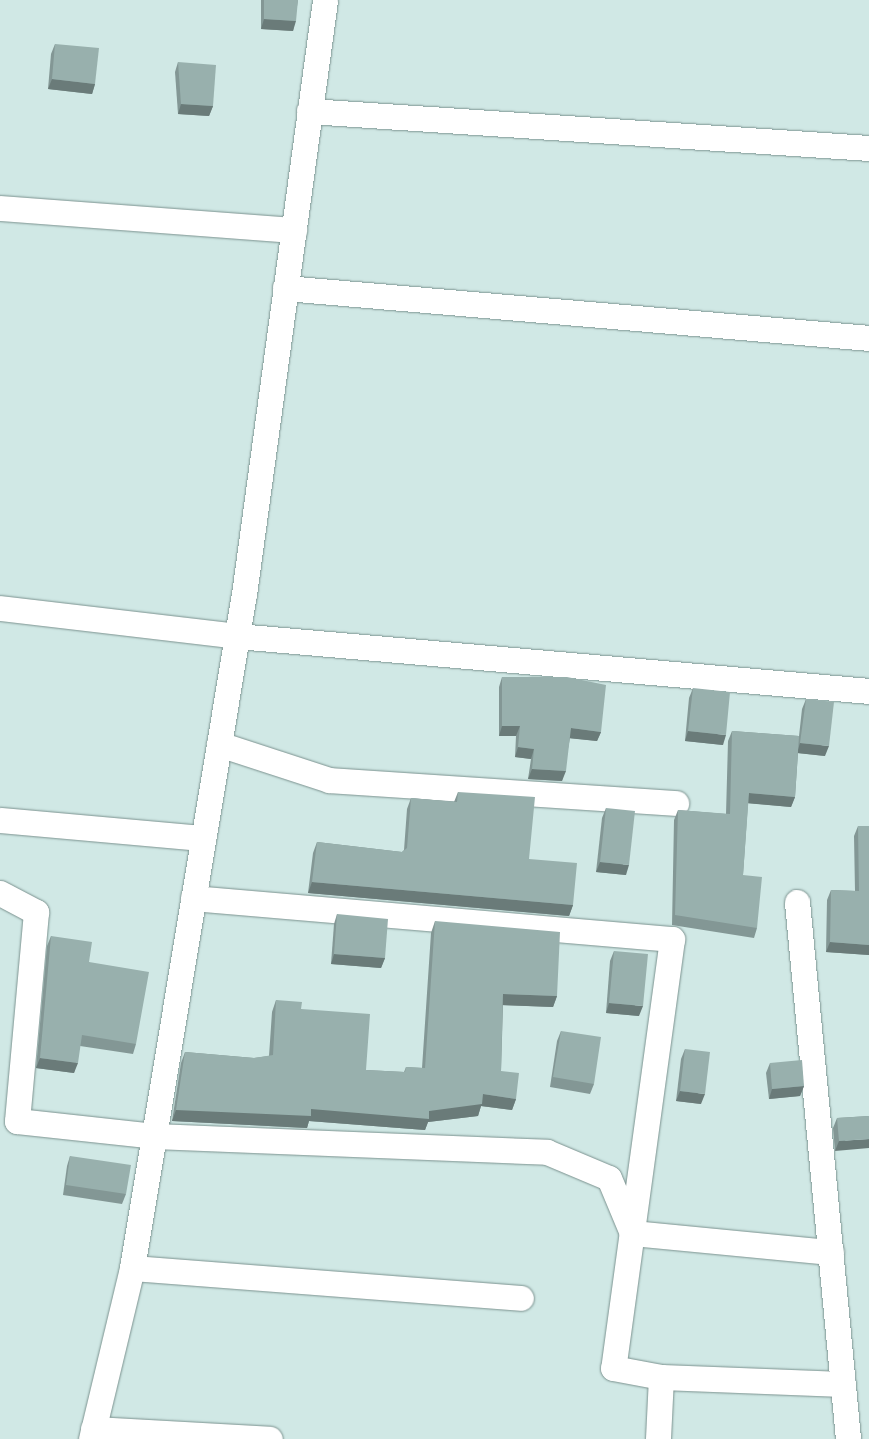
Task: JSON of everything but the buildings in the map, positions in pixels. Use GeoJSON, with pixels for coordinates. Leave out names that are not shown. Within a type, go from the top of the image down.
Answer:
{"type":"FeatureCollection","features":[{"type":"Feature","properties":{"kind":"street"},"geometry":{"type":"LineString","coordinates":[[270,1439],[92,1434],[132,1268],[237,636],[324,0]]}},
{"type":"Feature","properties":{"kind":"street"},"geometry":{"type":"LineString","coordinates":[[309,111],[869,148]]}},
{"type":"Feature","properties":{"kind":"street"},"geometry":{"type":"LineString","coordinates":[[0,208],[294,230]]}},
{"type":"Feature","properties":{"kind":"street"},"geometry":{"type":"LineString","coordinates":[[285,288],[869,338]]}},
{"type":"Feature","properties":{"kind":"street"},"geometry":{"type":"LineString","coordinates":[[0,608],[237,636],[869,691]]}},
{"type":"Feature","properties":{"kind":"street"},"geometry":{"type":"LineString","coordinates":[[219,744],[329,780],[676,803]]}},
{"type":"Feature","properties":{"kind":"street"},"geometry":{"type":"LineString","coordinates":[[0,820],[203,838]]}},
{"type":"Feature","properties":{"kind":"street"},"geometry":{"type":"LineString","coordinates":[[0,893],[36,912],[17,1121],[154,1136],[547,1152],[609,1178],[632,1233]]}},
{"type":"Feature","properties":{"kind":"street"},"geometry":{"type":"LineString","coordinates":[[193,898],[672,939],[613,1368],[661,1377],[843,1384]]}},
{"type":"Feature","properties":{"kind":"street"},"geometry":{"type":"LineString","coordinates":[[798,902],[848,1439]]}},
{"type":"Feature","properties":{"kind":"street"},"geometry":{"type":"LineString","coordinates":[[632,1233],[830,1252]]}},
{"type":"Feature","properties":{"kind":"street"},"geometry":{"type":"LineString","coordinates":[[132,1268],[522,1298]]}},
{"type":"Feature","properties":{"kind":"street"},"geometry":{"type":"LineString","coordinates":[[658,1439],[661,1377]]}}]}
